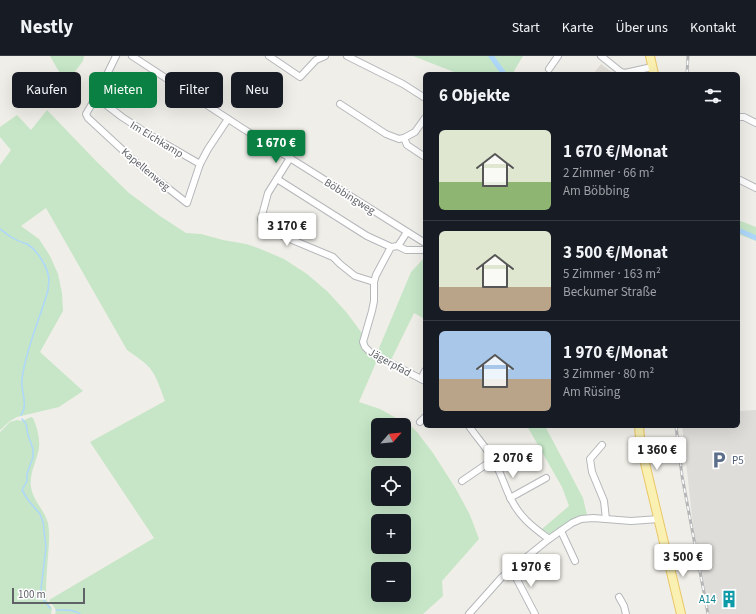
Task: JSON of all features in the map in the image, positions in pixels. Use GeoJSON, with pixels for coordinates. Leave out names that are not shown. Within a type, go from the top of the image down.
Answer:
{"type":"FeatureCollection","features":[{"type":"Feature","properties":{"kind":"main road"},"geometry":{"type":"LineString","coordinates":[[650,56],[653,71]]}},
{"type":"Feature","properties":{"kind":"main road"},"geometry":{"type":"LineString","coordinates":[[639,428],[645,463],[681,614]]}},
{"type":"Feature","properties":{"kind":"street","name":"Kapellenweg"},"geometry":{"type":"LineString","coordinates":[[108,72],[116,56]]}},
{"type":"Feature","properties":{"kind":"street","name":"Böbbingweg"},"geometry":{"type":"LineString","coordinates":[[132,56],[228,119],[423,242]]}},
{"type":"Feature","properties":{"kind":"street"},"geometry":{"type":"LineString","coordinates":[[269,56],[300,77],[316,60],[325,56]]}},
{"type":"Feature","properties":{"kind":"street"},"geometry":{"type":"LineString","coordinates":[[347,56],[402,84],[423,97]]}},
{"type":"Feature","properties":{"kind":"street"},"geometry":{"type":"LineString","coordinates":[[549,69],[558,56]]}},
{"type":"Feature","properties":{"kind":"street"},"geometry":{"type":"LineString","coordinates":[[601,56],[621,72],[653,71]]}},
{"type":"Feature","properties":{"kind":"street"},"geometry":{"type":"LineString","coordinates":[[340,104],[394,138],[404,138],[415,132],[423,121]]}},
{"type":"Feature","properties":{"kind":"street","name":"Kapellenweg"},"geometry":{"type":"LineString","coordinates":[[90,108],[86,114],[88,118],[141,167],[187,203],[200,164],[228,119]]}},
{"type":"Feature","properties":{"kind":"street","name":"Im Eichkamp"},"geometry":{"type":"LineString","coordinates":[[110,108],[148,134],[200,164]]}},
{"type":"Feature","properties":{"kind":"street"},"geometry":{"type":"LineString","coordinates":[[740,117],[744,117],[756,123]]}},
{"type":"Feature","properties":{"kind":"street"},"geometry":{"type":"LineString","coordinates":[[404,138],[407,145],[423,156]]}},
{"type":"Feature","properties":{"kind":"street"},"geometry":{"type":"LineString","coordinates":[[290,158],[268,193],[261,219],[262,224],[266,229],[333,257],[355,276],[374,282],[376,275],[394,247],[407,232]]}},
{"type":"Feature","properties":{"kind":"street"},"geometry":{"type":"LineString","coordinates":[[277,179],[367,236],[394,247],[406,250],[423,250]]}},
{"type":"Feature","properties":{"kind":"street"},"geometry":{"type":"LineString","coordinates":[[740,180],[756,188]]}},
{"type":"Feature","properties":{"kind":"street","name":"Jägerpfad"},"geometry":{"type":"LineString","coordinates":[[374,282],[374,301],[363,342],[365,347],[371,354],[423,380]]}},
{"type":"Feature","properties":{"kind":"street"},"geometry":{"type":"LineString","coordinates":[[471,428],[494,459],[510,498],[518,511],[530,525],[550,539]]}},
{"type":"Feature","properties":{"kind":"street"},"geometry":{"type":"LineString","coordinates":[[602,445],[590,459],[592,472],[604,501],[606,519]]}},
{"type":"Feature","properties":{"kind":"street"},"geometry":{"type":"LineString","coordinates":[[462,481],[494,459]]}},
{"type":"Feature","properties":{"kind":"street"},"geometry":{"type":"LineString","coordinates":[[510,498],[546,478]]}},
{"type":"Feature","properties":{"kind":"street"},"geometry":{"type":"LineString","coordinates":[[469,614],[502,577],[572,523],[581,519],[593,518],[631,521],[659,519]]}},
{"type":"Feature","properties":{"kind":"street"},"geometry":{"type":"LineString","coordinates":[[561,531],[575,561]]}},
{"type":"Feature","properties":{"kind":"street"},"geometry":{"type":"LineString","coordinates":[[512,570],[535,614]]}},
{"type":"Feature","properties":{"kind":"street"},"geometry":{"type":"LineString","coordinates":[[619,597],[626,614]]}},
{"type":"Feature","properties":{"kind":"shaded area"},"geometry":{"type":"Polygon","coordinates":[[[601,64],[611,72],[595,72],[601,64]]]}},
{"type":"Feature","properties":{"kind":"shaded area"},"geometry":{"type":"Polygon","coordinates":[[[756,410],[756,614],[708,614],[695,543],[682,428],[740,428],[740,411],[756,410]]]}},
{"type":"Feature","properties":{"kind":"green space"},"geometry":{"type":"Polygon","coordinates":[[[50,56],[84,56],[83,61],[75,72],[59,72],[50,56]]]}},
{"type":"Feature","properties":{"kind":"green space"},"geometry":{"type":"Polygon","coordinates":[[[413,56],[523,56],[514,72],[454,72],[413,56]]]}},
{"type":"Feature","properties":{"kind":"green space"},"geometry":{"type":"Polygon","coordinates":[[[47,110],[129,193],[160,216],[186,233],[201,234],[246,244],[284,259],[307,274],[328,292],[347,313],[364,336],[364,347],[378,358],[359,402],[380,409],[396,418],[371,418],[371,458],[411,458],[412,427],[433,453],[456,489],[470,515],[479,539],[442,581],[443,596],[423,614],[55,614],[56,610],[49,600],[154,538],[90,442],[165,401],[158,382],[150,368],[127,350],[46,208],[21,226],[39,239],[50,256],[58,274],[62,293],[63,311],[40,352],[83,391],[59,407],[17,417],[0,430],[0,165],[11,150],[0,137],[0,127],[17,115],[31,130],[47,110]]]}},
{"type":"Feature","properties":{"kind":"green space"},"geometry":{"type":"Polygon","coordinates":[[[740,221],[756,227],[756,241],[740,235],[740,221]]]}},
{"type":"Feature","properties":{"kind":"green space"},"geometry":{"type":"Polygon","coordinates":[[[423,259],[423,318],[414,313],[391,360],[377,353],[411,272],[423,259]]]}},
{"type":"Feature","properties":{"kind":"green space"},"geometry":{"type":"Polygon","coordinates":[[[31,417],[33,418],[39,436],[39,448],[31,477],[31,487],[34,497],[44,513],[48,523],[49,540],[46,593],[47,601],[52,608],[51,614],[0,614],[0,432],[10,422],[17,420],[22,421],[31,417]]]}},
{"type":"Feature","properties":{"kind":"green space"},"geometry":{"type":"Polygon","coordinates":[[[528,428],[546,428],[583,498],[587,515],[571,521],[551,535],[542,529],[569,506],[562,487],[528,428]]]}},
{"type":"Feature","properties":{"kind":"waterway"},"geometry":{"type":"LineString","coordinates":[[491,56],[503,72]]}},
{"type":"Feature","properties":{"kind":"waterway"},"geometry":{"type":"LineString","coordinates":[[0,229],[18,241],[27,244],[39,255],[47,270],[49,280],[45,301],[24,367],[22,379],[24,406],[21,415]]}},
{"type":"Feature","properties":{"kind":"waterway"},"geometry":{"type":"LineString","coordinates":[[740,231],[756,238]]}},
{"type":"Feature","properties":{"kind":"waterway"},"geometry":{"type":"LineString","coordinates":[[22,419],[26,424],[33,449],[33,457],[27,474],[27,481],[22,490],[40,514],[43,522],[46,547],[41,592],[43,599],[50,608]]}},
{"type":"Feature","properties":{"kind":"waterway"},"geometry":{"type":"LineString","coordinates":[[56,610],[66,610],[78,612],[80,614]]}},
{"type":"Feature","properties":{"kind":"railway"},"geometry":{"type":"LineString","coordinates":[[687,72],[688,56]]}},
{"type":"Feature","properties":{"kind":"railway"},"geometry":{"type":"LineString","coordinates":[[676,428],[682,476],[708,614]]}},
{"type":"Feature","properties":{"kind":"place","name":"P5"},"geometry":{"type":"Point","coordinates":[719,460]}},
{"type":"Feature","properties":{"kind":"place","name":"A14"},"geometry":{"type":"Point","coordinates":[729,599]}}]}
